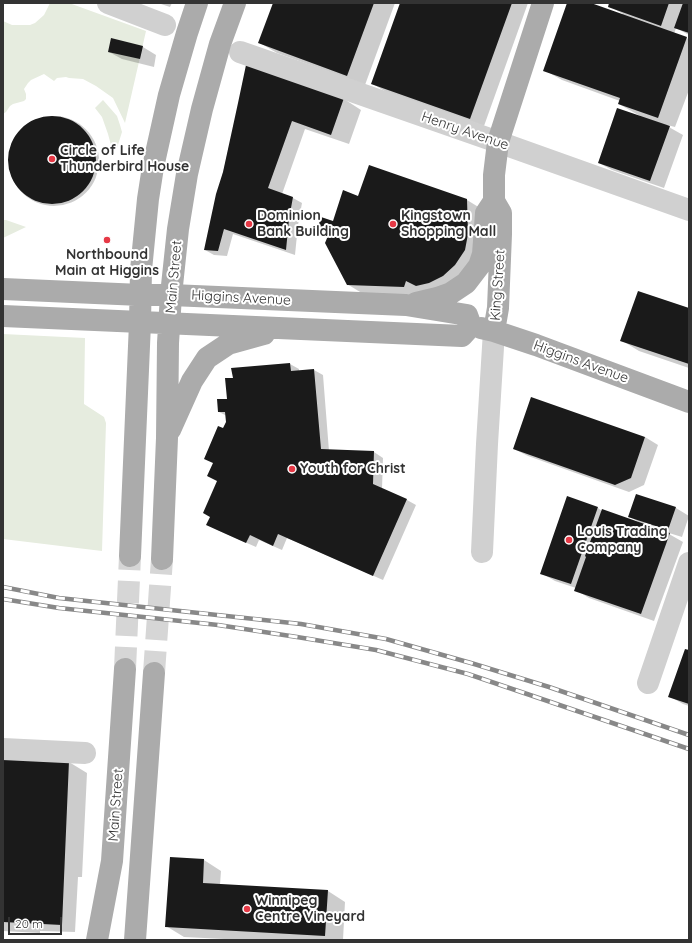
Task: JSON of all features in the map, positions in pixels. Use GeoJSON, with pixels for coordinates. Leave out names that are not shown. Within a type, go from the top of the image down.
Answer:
{"type":"FeatureCollection","features":[{"type":"Feature","properties":{"kind":"main road"},"geometry":{"type":"LineString","coordinates":[[130,556],[141,270],[144,231],[152,167],[169,95],[197,3]]}},
{"type":"Feature","properties":{"kind":"main road","name":"Main Street"},"geometry":{"type":"LineString","coordinates":[[162,559],[167,438],[168,343],[171,294],[178,229],[187,174],[202,109],[216,58],[235,3]]}},
{"type":"Feature","properties":{"kind":"main road","name":"King Street"},"geometry":{"type":"LineString","coordinates":[[494,331],[498,308],[501,234],[501,213],[494,201],[494,175],[498,142],[544,3]]}},
{"type":"Feature","properties":{"kind":"main road"},"geometry":{"type":"LineString","coordinates":[[406,305],[437,298],[451,293],[466,283],[479,266],[483,254],[486,213],[494,201]]}},
{"type":"Feature","properties":{"kind":"main road","name":"Higgins Avenue"},"geometry":{"type":"LineString","coordinates":[[3,289],[141,295],[171,294],[406,305],[467,315],[471,326]]}},
{"type":"Feature","properties":{"kind":"main road","name":"Higgins Avenue"},"geometry":{"type":"LineString","coordinates":[[3,316],[462,336],[471,326]]}},
{"type":"Feature","properties":{"kind":"main road","name":"Higgins Avenue"},"geometry":{"type":"LineString","coordinates":[[471,326],[494,331],[536,345],[689,402]]}},
{"type":"Feature","properties":{"kind":"main road"},"geometry":{"type":"LineString","coordinates":[[167,438],[192,381],[207,358],[228,344],[284,328]]}},
{"type":"Feature","properties":{"kind":"main road","name":"Main Street"},"geometry":{"type":"LineString","coordinates":[[97,940],[112,861],[125,669]]}},
{"type":"Feature","properties":{"kind":"main road","name":"Main Street"},"geometry":{"type":"LineString","coordinates":[[135,940],[154,673]]}},
{"type":"Feature","properties":{"kind":"street"},"geometry":{"type":"LineString","coordinates":[[108,3],[165,25]]}},
{"type":"Feature","properties":{"kind":"street","name":"Henry Avenue"},"geometry":{"type":"LineString","coordinates":[[240,52],[689,210]]}},
{"type":"Feature","properties":{"kind":"street","name":"King Street"},"geometry":{"type":"LineString","coordinates":[[482,552],[487,437],[494,331]]}},
{"type":"Feature","properties":{"kind":"street"},"geometry":{"type":"LineString","coordinates":[[648,683],[689,563]]}},
{"type":"Feature","properties":{"kind":"street"},"geometry":{"type":"LineString","coordinates":[[3,749],[85,753]]}},
{"type":"Feature","properties":{"kind":"shaded area"},"geometry":{"type":"Polygon","coordinates":[[[50,3],[69,3],[146,31],[125,123],[113,98],[96,86],[83,79],[66,77],[57,78],[54,81],[44,74],[28,83],[24,89],[26,99],[24,101],[13,104],[3,114],[3,21],[12,25],[30,25],[35,23],[44,15],[50,3]]]}},
{"type":"Feature","properties":{"kind":"shaded area"},"geometry":{"type":"Polygon","coordinates":[[[103,100],[117,116],[120,125],[122,132],[117,148],[112,149],[102,117],[95,108],[103,100]]]}},
{"type":"Feature","properties":{"kind":"shaded area"},"geometry":{"type":"Polygon","coordinates":[[[3,220],[6,220],[26,227],[3,238],[3,220]]]}},
{"type":"Feature","properties":{"kind":"shaded area"},"geometry":{"type":"Polygon","coordinates":[[[3,334],[85,338],[84,404],[104,417],[106,423],[102,551],[3,539],[3,334]]]}},
{"type":"Feature","properties":{"kind":"building"},"geometry":{"type":"Polygon","coordinates":[[[273,3],[374,3],[347,76],[258,43],[273,3]]]}},
{"type":"Feature","properties":{"kind":"building"},"geometry":{"type":"Polygon","coordinates":[[[400,3],[512,3],[470,119],[371,84],[400,3]]]}},
{"type":"Feature","properties":{"kind":"building"},"geometry":{"type":"Polygon","coordinates":[[[567,3],[591,3],[687,37],[658,118],[618,104],[620,98],[543,71],[567,3]]]}},
{"type":"Feature","properties":{"kind":"building"},"geometry":{"type":"Polygon","coordinates":[[[609,3],[669,3],[661,26],[608,7],[609,3]]]}},
{"type":"Feature","properties":{"kind":"building"},"geometry":{"type":"Polygon","coordinates":[[[683,3],[689,3],[689,33],[674,28],[683,3]]]}},
{"type":"Feature","properties":{"kind":"building"},"geometry":{"type":"Polygon","coordinates":[[[111,38],[143,46],[140,59],[108,52],[111,38]]]}},
{"type":"Feature","properties":{"kind":"building"},"geometry":{"type":"Polygon","coordinates":[[[246,65],[344,98],[331,135],[292,121],[268,188],[293,197],[286,250],[224,229],[218,251],[204,250],[216,194],[223,172],[246,65]]]}},
{"type":"Feature","properties":{"kind":"building"},"geometry":{"type":"Polygon","coordinates":[[[617,108],[670,126],[650,181],[598,163],[617,108]]]}},
{"type":"Feature","properties":{"kind":"building","name":"Circle of Life Thunderbird House"},"geometry":{"type":"Polygon","coordinates":[[[52,116],[69,119],[83,129],[93,143],[96,160],[93,177],[83,191],[69,201],[52,204],[35,201],[21,191],[11,177],[8,160],[11,143],[21,129],[35,119],[52,116]]]}},
{"type":"Feature","properties":{"kind":"building","name":"Kingstown Shopping Mall"},"geometry":{"type":"Polygon","coordinates":[[[369,165],[467,199],[468,234],[465,250],[455,265],[443,276],[429,283],[416,286],[406,281],[404,287],[347,285],[325,243],[330,231],[318,227],[321,217],[333,221],[343,190],[358,196],[369,165]]]}},
{"type":"Feature","properties":{"kind":"building"},"geometry":{"type":"Polygon","coordinates":[[[638,291],[689,308],[689,364],[620,341],[638,291]]]}},
{"type":"Feature","properties":{"kind":"building","name":"Youth for Christ"},"geometry":{"type":"Polygon","coordinates":[[[290,363],[291,371],[314,369],[321,449],[374,451],[373,484],[407,499],[373,576],[278,534],[273,546],[250,535],[246,543],[206,525],[210,517],[203,513],[217,481],[207,476],[213,463],[204,459],[218,426],[223,428],[226,422],[225,412],[218,412],[217,399],[227,399],[225,378],[233,378],[231,368],[290,363]]]}},
{"type":"Feature","properties":{"kind":"building"},"geometry":{"type":"Polygon","coordinates":[[[531,397],[645,437],[631,478],[615,485],[513,449],[531,397]]]}},
{"type":"Feature","properties":{"kind":"building"},"geometry":{"type":"Polygon","coordinates":[[[636,494],[676,507],[668,530],[628,517],[636,494]]]}},
{"type":"Feature","properties":{"kind":"building","name":"Louis Trading Company"},"geometry":{"type":"Polygon","coordinates":[[[567,496],[598,507],[571,584],[540,574],[567,496]]]}},
{"type":"Feature","properties":{"kind":"building"},"geometry":{"type":"Polygon","coordinates":[[[602,509],[670,533],[641,614],[574,591],[602,509]]]}},
{"type":"Feature","properties":{"kind":"building"},"geometry":{"type":"Polygon","coordinates":[[[685,649],[689,650],[689,704],[668,697],[685,649]]]}},
{"type":"Feature","properties":{"kind":"building"},"geometry":{"type":"Polygon","coordinates":[[[3,758],[69,761],[62,925],[3,922],[3,758]]]}},
{"type":"Feature","properties":{"kind":"building","name":"Winnipeg Centre Vineyard"},"geometry":{"type":"Polygon","coordinates":[[[170,857],[204,859],[203,883],[328,890],[325,936],[165,927],[170,857]]]}},
{"type":"Feature","properties":{"kind":"tunnel"},"geometry":{"type":"LineString","coordinates":[[125,669],[130,556]]}},
{"type":"Feature","properties":{"kind":"tunnel"},"geometry":{"type":"LineString","coordinates":[[154,673],[162,559]]}},
{"type":"Feature","properties":{"kind":"railway"},"geometry":{"type":"LineString","coordinates":[[3,587],[59,598],[301,624],[386,639],[549,687],[689,735]]}},
{"type":"Feature","properties":{"kind":"railway"},"geometry":{"type":"LineString","coordinates":[[3,599],[59,608],[218,625],[376,650],[468,674],[689,749]]}},
{"type":"Feature","properties":{"kind":"place","name":"Circle of Life Thunderbird House"},"geometry":{"type":"Point","coordinates":[52,159]}},
{"type":"Feature","properties":{"kind":"place","name":"Dominion Bank Building"},"geometry":{"type":"Point","coordinates":[249,224]}},
{"type":"Feature","properties":{"kind":"place","name":"Kingstown Shopping Mall"},"geometry":{"type":"Point","coordinates":[393,224]}},
{"type":"Feature","properties":{"kind":"place","name":"Northbound Main at Higgins"},"geometry":{"type":"Point","coordinates":[107,240]}},
{"type":"Feature","properties":{"kind":"place","name":"Youth for Christ"},"geometry":{"type":"Point","coordinates":[292,469]}},
{"type":"Feature","properties":{"kind":"place","name":"Louis Trading Company"},"geometry":{"type":"Point","coordinates":[569,540]}},
{"type":"Feature","properties":{"kind":"place","name":"Winnipeg Centre Vineyard"},"geometry":{"type":"Point","coordinates":[247,909]}}]}
